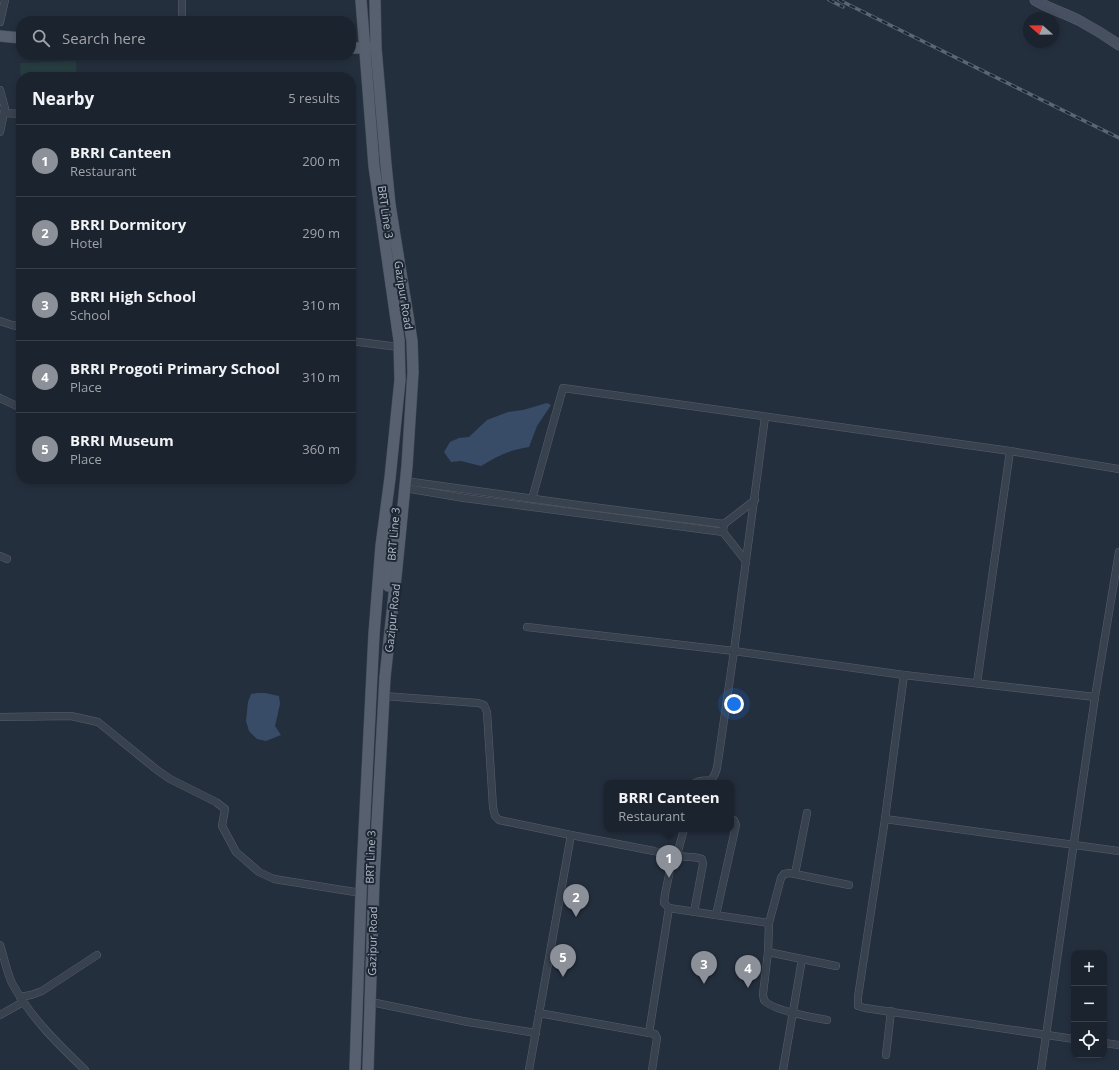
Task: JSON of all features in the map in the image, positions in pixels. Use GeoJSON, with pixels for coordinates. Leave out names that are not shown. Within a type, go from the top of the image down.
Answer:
{"type":"FeatureCollection","features":[{"type":"Feature","properties":{"kind":"main road"},"geometry":{"type":"LineString","coordinates":[[361,0],[371,48]]}},
{"type":"Feature","properties":{"kind":"main road","name":"BRT Line 3"},"geometry":{"type":"LineString","coordinates":[[362,1070],[372,806],[384,627],[408,361],[380,165],[369,0]]}},
{"type":"Feature","properties":{"kind":"main road"},"geometry":{"type":"LineString","coordinates":[[371,48],[375,0]]}},
{"type":"Feature","properties":{"kind":"main road"},"geometry":{"type":"LineString","coordinates":[[0,36],[16,38]]}},
{"type":"Feature","properties":{"kind":"main road"},"geometry":{"type":"LineString","coordinates":[[356,48],[371,48]]}},
{"type":"Feature","properties":{"kind":"main road","name":"Gazipur Road"},"geometry":{"type":"LineString","coordinates":[[355,1070],[361,893],[375,627],[381,546],[390,478],[400,380],[399,347],[374,166],[371,48]]}},
{"type":"Feature","properties":{"kind":"main road","name":"Gazipur Road"},"geometry":{"type":"LineString","coordinates":[[368,1070],[374,879],[385,677],[405,484],[413,372],[412,341],[390,205],[371,48]]}},
{"type":"Feature","properties":{"kind":"street"},"geometry":{"type":"LineString","coordinates":[[0,22],[5,0]]}},
{"type":"Feature","properties":{"kind":"street"},"geometry":{"type":"LineString","coordinates":[[182,0],[182,16]]}},
{"type":"Feature","properties":{"kind":"street"},"geometry":{"type":"LineString","coordinates":[[1035,0],[1079,20],[1119,45]]}},
{"type":"Feature","properties":{"kind":"street"},"geometry":{"type":"LineString","coordinates":[[0,90],[1,99],[5,108],[0,132]]}},
{"type":"Feature","properties":{"kind":"street"},"geometry":{"type":"LineString","coordinates":[[4,113],[16,114]]}},
{"type":"Feature","properties":{"kind":"street"},"geometry":{"type":"LineString","coordinates":[[0,321],[16,326]]}},
{"type":"Feature","properties":{"kind":"street"},"geometry":{"type":"LineString","coordinates":[[356,342],[399,347]]}},
{"type":"Feature","properties":{"kind":"street"},"geometry":{"type":"LineString","coordinates":[[532,499],[563,388],[1010,451],[1119,469]]}},
{"type":"Feature","properties":{"kind":"street"},"geometry":{"type":"LineString","coordinates":[[0,398],[16,406]]}},
{"type":"Feature","properties":{"kind":"street"},"geometry":{"type":"LineString","coordinates":[[712,780],[715,776],[717,768],[765,417]]}},
{"type":"Feature","properties":{"kind":"street"},"geometry":{"type":"LineString","coordinates":[[976,683],[1010,451]]}},
{"type":"Feature","properties":{"kind":"street"},"geometry":{"type":"LineString","coordinates":[[405,484],[532,499],[724,528],[746,561]]}},
{"type":"Feature","properties":{"kind":"street"},"geometry":{"type":"LineString","coordinates":[[405,484],[464,498],[724,528],[754,500]]}},
{"type":"Feature","properties":{"kind":"street"},"geometry":{"type":"LineString","coordinates":[[1041,1070],[1095,698],[1119,552]]}},
{"type":"Feature","properties":{"kind":"street"},"geometry":{"type":"LineString","coordinates":[[527,627],[734,651],[904,675],[1095,698]]}},
{"type":"Feature","properties":{"kind":"street"},"geometry":{"type":"LineString","coordinates":[[904,675],[885,819],[859,990],[858,1006],[1071,1039]]}},
{"type":"Feature","properties":{"kind":"street"},"geometry":{"type":"LineString","coordinates":[[384,696],[471,702],[484,705],[487,712],[493,807],[495,816],[499,820],[675,856],[702,859],[703,864],[694,912]]}},
{"type":"Feature","properties":{"kind":"street"},"geometry":{"type":"LineString","coordinates":[[0,717],[71,716],[98,722],[170,779],[216,802],[225,810],[222,826],[236,852],[259,872],[274,879],[361,893]]}},
{"type":"Feature","properties":{"kind":"street"},"geometry":{"type":"LineString","coordinates":[[795,874],[807,813]]}},
{"type":"Feature","properties":{"kind":"street"},"geometry":{"type":"LineString","coordinates":[[885,819],[1119,851]]}},
{"type":"Feature","properties":{"kind":"street"},"geometry":{"type":"LineString","coordinates":[[716,915],[736,825],[734,820]]}},
{"type":"Feature","properties":{"kind":"street"},"geometry":{"type":"LineString","coordinates":[[683,832],[675,856],[664,903],[669,908],[770,922]]}},
{"type":"Feature","properties":{"kind":"street"},"geometry":{"type":"LineString","coordinates":[[529,1070],[571,835]]}},
{"type":"Feature","properties":{"kind":"street"},"geometry":{"type":"LineString","coordinates":[[827,1020],[793,1014],[768,1004],[764,1000],[763,994],[770,922],[781,878],[784,874],[790,873],[849,886]]}},
{"type":"Feature","properties":{"kind":"street"},"geometry":{"type":"LineString","coordinates":[[649,1033],[669,908]]}},
{"type":"Feature","properties":{"kind":"street"},"geometry":{"type":"LineString","coordinates":[[0,946],[11,982],[27,1008],[59,1046],[85,1070]]}},
{"type":"Feature","properties":{"kind":"street"},"geometry":{"type":"LineString","coordinates":[[768,952],[836,966]]}},
{"type":"Feature","properties":{"kind":"street"},"geometry":{"type":"LineString","coordinates":[[0,1015],[22,1000],[42,991],[97,955]]}},
{"type":"Feature","properties":{"kind":"street"},"geometry":{"type":"LineString","coordinates":[[783,1070],[802,959]]}},
{"type":"Feature","properties":{"kind":"street"},"geometry":{"type":"LineString","coordinates":[[370,1002],[468,1022],[536,1033]]}},
{"type":"Feature","properties":{"kind":"street"},"geometry":{"type":"LineString","coordinates":[[886,1055],[891,1011]]}},
{"type":"Feature","properties":{"kind":"street"},"geometry":{"type":"LineString","coordinates":[[539,1013],[655,1034],[657,1038],[652,1070]]}},
{"type":"Feature","properties":{"kind":"street"},"geometry":{"type":"LineString","coordinates":[[1107,1043],[1119,1045]]}},
{"type":"Feature","properties":{"kind":"green space"},"geometry":{"type":"Polygon","coordinates":[[[76,61],[77,72],[20,72],[20,63],[76,61]]]}},
{"type":"Feature","properties":{"kind":"water"},"geometry":{"type":"Polygon","coordinates":[[[547,403],[551,405],[537,426],[529,447],[504,454],[481,466],[461,461],[451,462],[444,452],[450,442],[459,438],[469,437],[487,420],[508,412],[523,410],[547,403]]]}},
{"type":"Feature","properties":{"kind":"water"},"geometry":{"type":"Polygon","coordinates":[[[258,693],[279,696],[280,704],[275,726],[281,735],[266,741],[257,739],[249,731],[246,721],[248,702],[251,694],[258,693]]]}},
{"type":"Feature","properties":{"kind":"railway"},"geometry":{"type":"LineString","coordinates":[[829,0],[843,7]]}},
{"type":"Feature","properties":{"kind":"railway"},"geometry":{"type":"LineString","coordinates":[[839,0],[1119,138]]}},
{"type":"Feature","properties":{"kind":"place","name":"BRRI Canteen"},"geometry":{"type":"Point","coordinates":[669,878]}},
{"type":"Feature","properties":{"kind":"place","name":"BRRI Dormitory"},"geometry":{"type":"Point","coordinates":[576,917]}},
{"type":"Feature","properties":{"kind":"place","name":"BRRI Museum"},"geometry":{"type":"Point","coordinates":[563,977]}},
{"type":"Feature","properties":{"kind":"place","name":"BRRI High School"},"geometry":{"type":"Point","coordinates":[704,984]}},
{"type":"Feature","properties":{"kind":"place","name":"BRRI Progoti Primary School"},"geometry":{"type":"Point","coordinates":[748,988]}}]}
